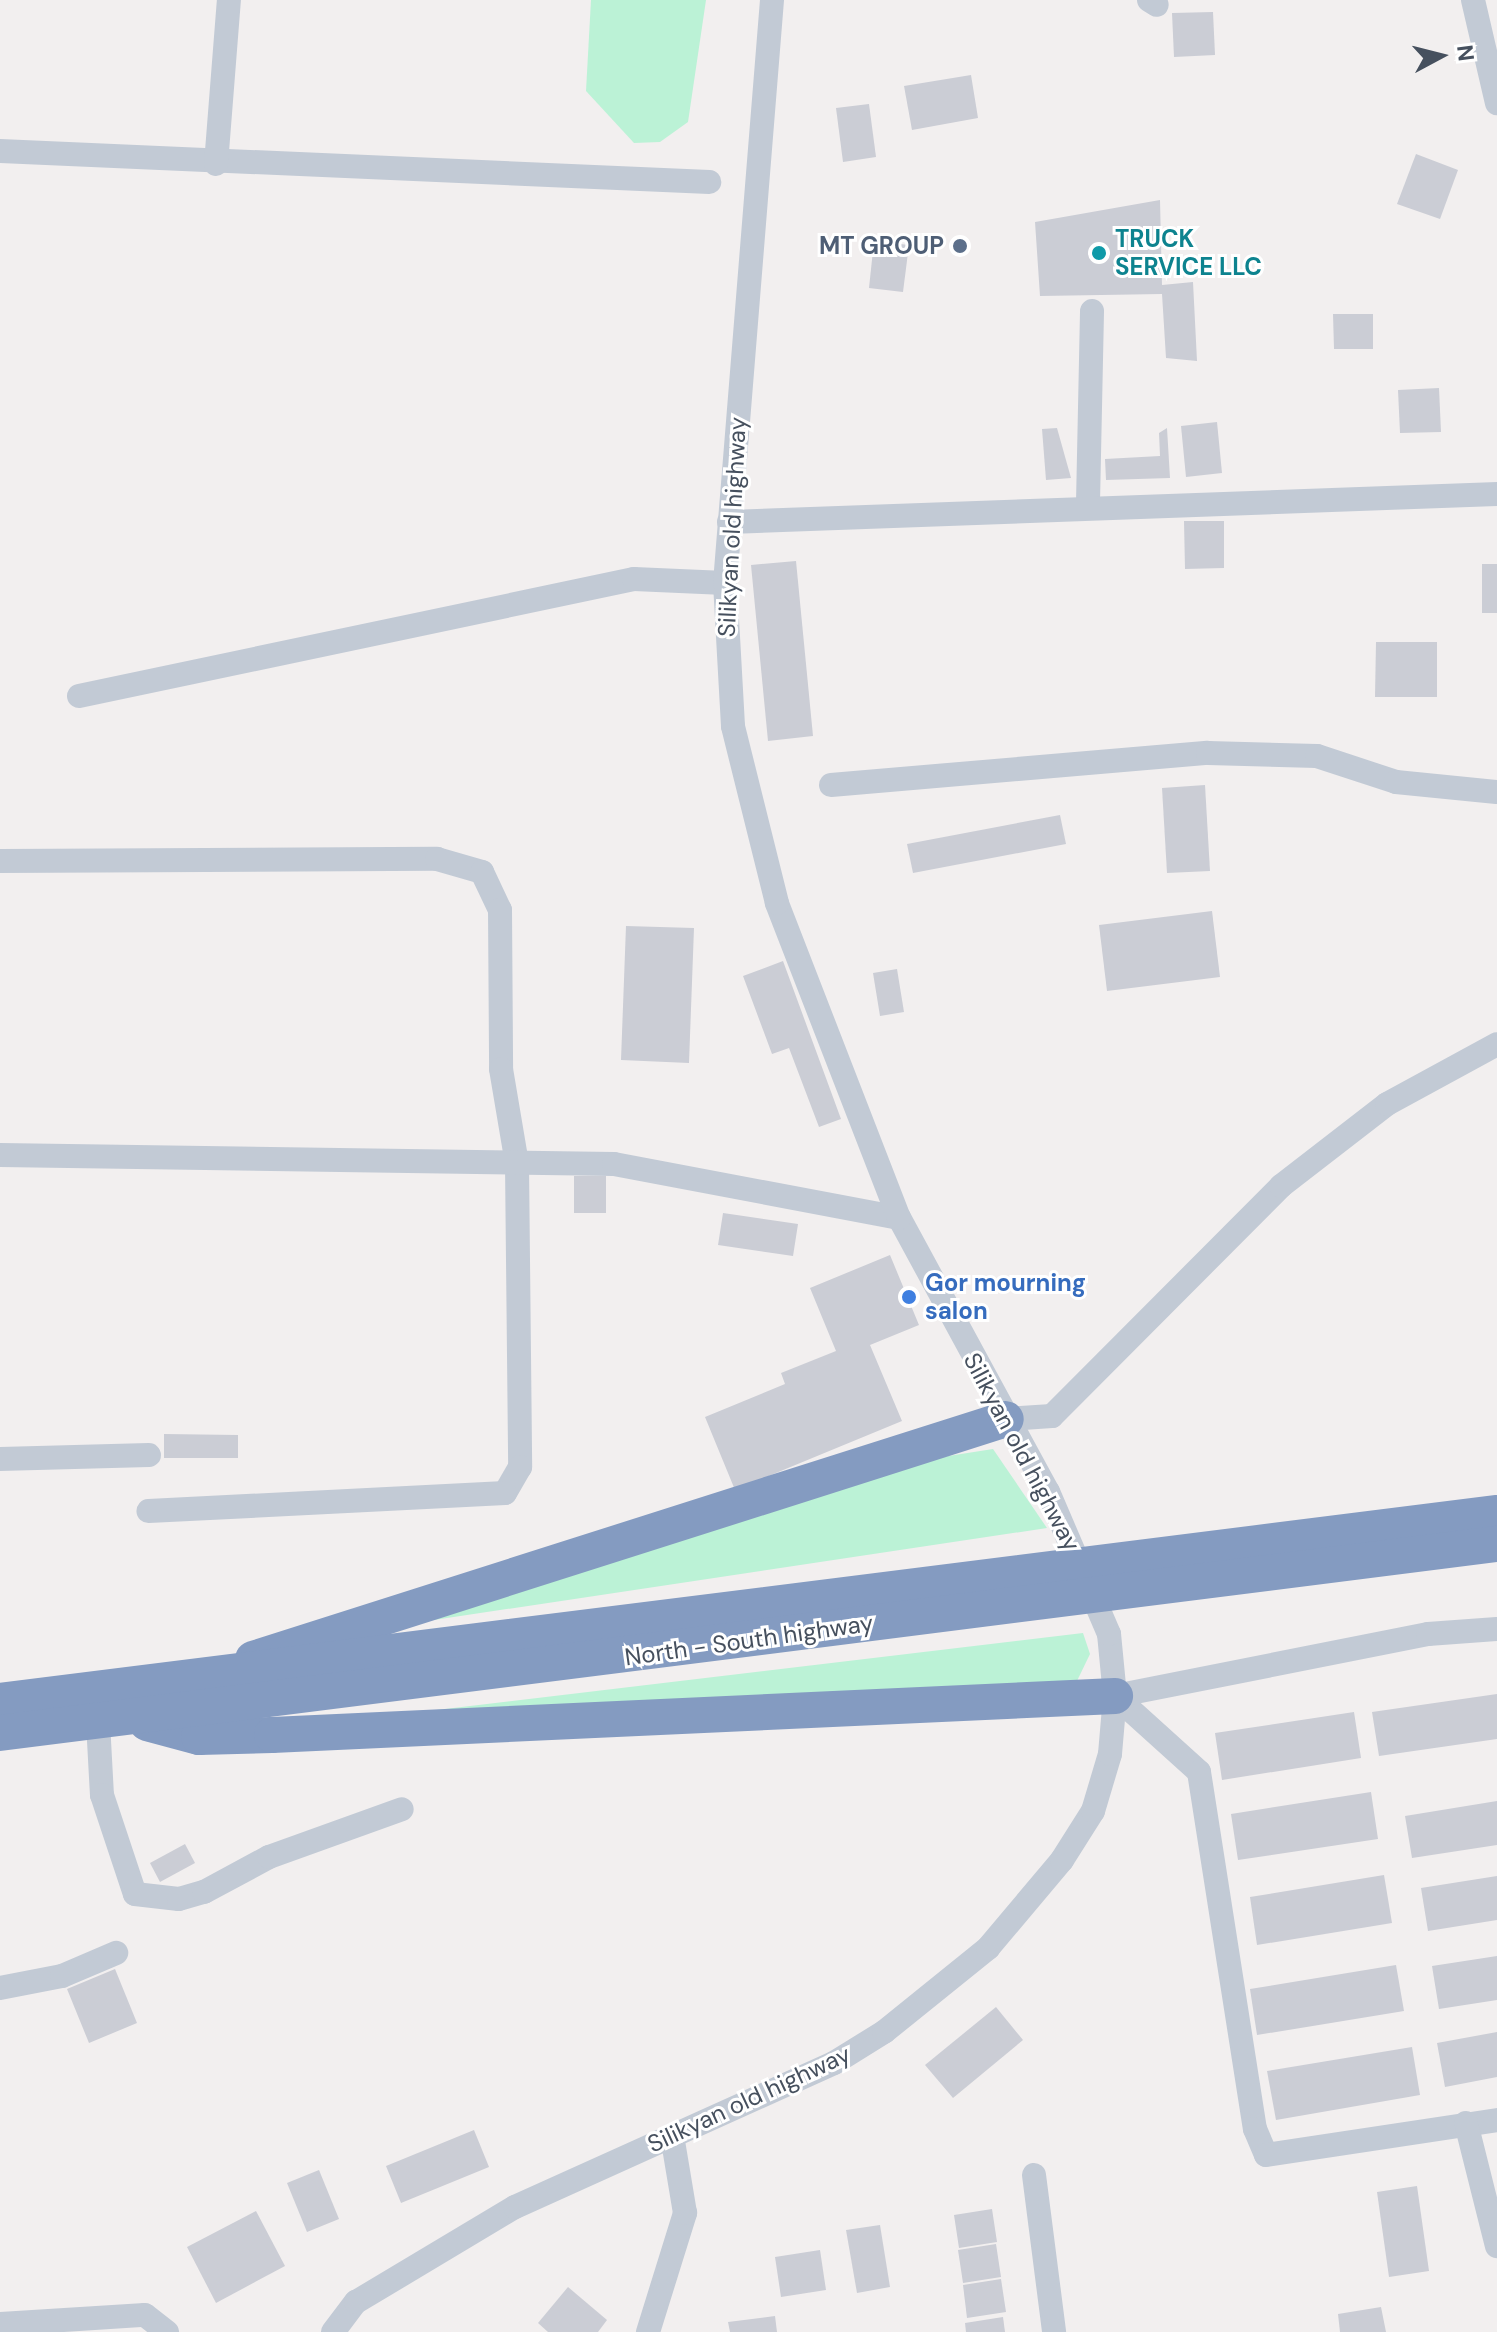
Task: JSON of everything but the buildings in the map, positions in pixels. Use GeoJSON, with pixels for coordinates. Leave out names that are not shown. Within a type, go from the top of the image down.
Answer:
{"type":"FeatureCollection","features":[{"type":"Feature","properties":{"kind":"highway"},"geometry":{"type":"LineString","coordinates":[[223,1674],[287,1643],[1006,1419]]}},
{"type":"Feature","properties":{"kind":"highway","name":"North - South highway"},"geometry":{"type":"LineString","coordinates":[[1294,1555],[1497,1513]]}},
{"type":"Feature","properties":{"kind":"highway","name":"North - South highway"},"geometry":{"type":"LineString","coordinates":[[0,1733],[112,1720],[969,1596],[1244,1561],[1294,1555],[1497,1544]]}},
{"type":"Feature","properties":{"kind":"highway","name":"North - South highway"},"geometry":{"type":"LineString","coordinates":[[0,1701],[223,1674],[969,1596]]}},
{"type":"Feature","properties":{"kind":"highway"},"geometry":{"type":"LineString","coordinates":[[112,1720],[199,1737],[1115,1696]]}},
{"type":"Feature","properties":{"kind":"street"},"geometry":{"type":"LineString","coordinates":[[216,164],[229,0]]}},
{"type":"Feature","properties":{"kind":"street","name":"Silikyan old highway"},"geometry":{"type":"LineString","coordinates":[[333,2332],[356,2302],[515,2207],[834,2063],[988,1948],[1093,1811],[1115,1696],[1109,1634],[1069,1535],[899,1218],[777,903],[752,815],[733,726],[725,583],[772,0]]}},
{"type":"Feature","properties":{"kind":"street"},"geometry":{"type":"LineString","coordinates":[[1473,0],[1497,103]]}},
{"type":"Feature","properties":{"kind":"street"},"geometry":{"type":"LineString","coordinates":[[0,151],[216,164],[709,182]]}},
{"type":"Feature","properties":{"kind":"street"},"geometry":{"type":"LineString","coordinates":[[1088,503],[1092,311]]}},
{"type":"Feature","properties":{"kind":"street"},"geometry":{"type":"LineString","coordinates":[[729,522],[1088,503],[1497,494]]}},
{"type":"Feature","properties":{"kind":"street"},"geometry":{"type":"LineString","coordinates":[[79,696],[634,579],[725,583]]}},
{"type":"Feature","properties":{"kind":"street"},"geometry":{"type":"LineString","coordinates":[[831,785],[1208,753],[1317,756],[1396,782],[1497,792]]}},
{"type":"Feature","properties":{"kind":"street"},"geometry":{"type":"LineString","coordinates":[[0,861],[437,859],[482,872],[500,910],[501,1069],[517,1164],[520,1467],[505,1493],[148,1511]]}},
{"type":"Feature","properties":{"kind":"street"},"geometry":{"type":"LineString","coordinates":[[1006,1419],[1052,1416],[1281,1186],[1387,1104],[1497,1044]]}},
{"type":"Feature","properties":{"kind":"street"},"geometry":{"type":"LineString","coordinates":[[0,1155],[614,1164],[899,1218]]}},
{"type":"Feature","properties":{"kind":"street"},"geometry":{"type":"LineString","coordinates":[[0,1459],[149,1455]]}},
{"type":"Feature","properties":{"kind":"street"},"geometry":{"type":"LineString","coordinates":[[1115,1696],[1428,1634],[1497,1629]]}},
{"type":"Feature","properties":{"kind":"street"},"geometry":{"type":"LineString","coordinates":[[1115,1696],[1199,1772],[1255,2129],[1266,2155],[1497,2120]]}},
{"type":"Feature","properties":{"kind":"street"},"geometry":{"type":"LineString","coordinates":[[112,1720],[102,1795],[135,1894],[179,1899],[204,1892],[269,1857],[402,1809]]}},
{"type":"Feature","properties":{"kind":"street"},"geometry":{"type":"LineString","coordinates":[[0,1988],[62,1976],[116,1953]]}},
{"type":"Feature","properties":{"kind":"street"},"geometry":{"type":"LineString","coordinates":[[1466,2123],[1497,2246]]}},
{"type":"Feature","properties":{"kind":"street"},"geometry":{"type":"LineString","coordinates":[[648,2332],[685,2213],[672,2135]]}},
{"type":"Feature","properties":{"kind":"street"},"geometry":{"type":"LineString","coordinates":[[1034,2175],[1054,2332]]}},
{"type":"Feature","properties":{"kind":"street"},"geometry":{"type":"LineString","coordinates":[[0,2324],[145,2315],[167,2332]]}},
{"type":"Feature","properties":{"kind":"green space"},"geometry":{"type":"Polygon","coordinates":[[[591,0],[706,0],[688,122],[660,142],[634,143],[586,91],[591,0]]]}},
{"type":"Feature","properties":{"kind":"green space"},"geometry":{"type":"Polygon","coordinates":[[[993,1449],[1047,1528],[394,1626],[942,1457],[993,1449]]]}},
{"type":"Feature","properties":{"kind":"green space"},"geometry":{"type":"Polygon","coordinates":[[[1083,1633],[1090,1654],[1076,1683],[369,1718],[1083,1633]]]}},
{"type":"Feature","properties":{"kind":"place","name":"MT GROUP"},"geometry":{"type":"Point","coordinates":[960,246]}},
{"type":"Feature","properties":{"kind":"place","name":"TRUCK SERVICE LLC"},"geometry":{"type":"Point","coordinates":[1099,253]}},
{"type":"Feature","properties":{"kind":"place","name":"Gor mourning salon"},"geometry":{"type":"Point","coordinates":[909,1297]}}]}
